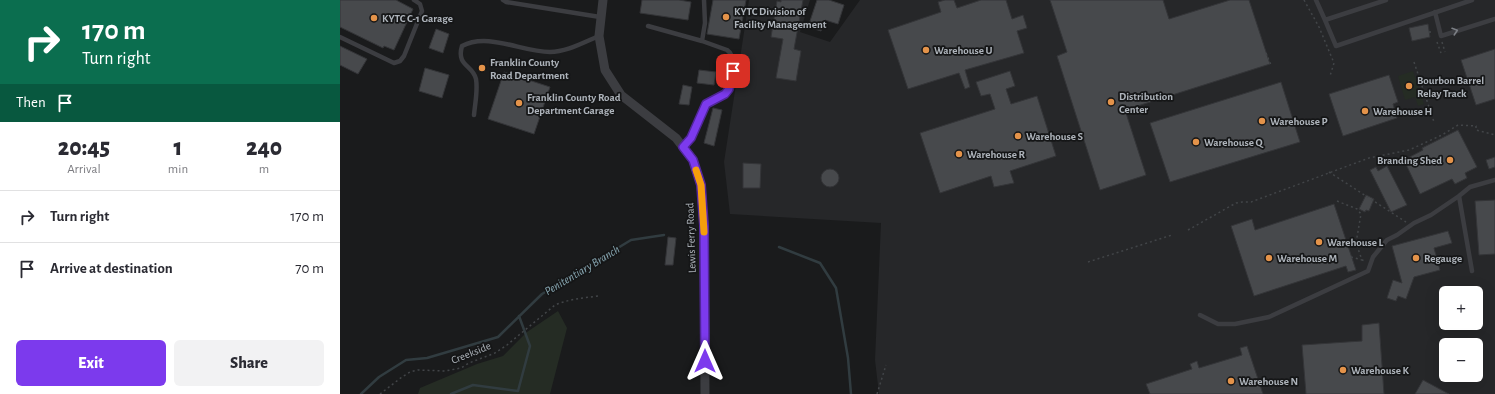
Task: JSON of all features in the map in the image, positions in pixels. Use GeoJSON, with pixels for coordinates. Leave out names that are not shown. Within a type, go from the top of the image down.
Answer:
{"type":"FeatureCollection","features":[{"type":"Feature","properties":{"kind":"street","name":"Lewis Ferry Road"},"geometry":{"type":"LineString","coordinates":[[603,0],[600,16],[599,36],[605,70],[621,95],[676,138],[693,160],[701,185],[704,226],[705,394]]}},
{"type":"Feature","properties":{"kind":"lane"},"geometry":{"type":"LineString","coordinates":[[340,37],[394,63],[400,61],[404,56],[422,11],[420,4],[414,0]]}},
{"type":"Feature","properties":{"kind":"lane"},"geometry":{"type":"LineString","coordinates":[[503,0],[506,2],[600,16]]}},
{"type":"Feature","properties":{"kind":"lane"},"geometry":{"type":"LineString","coordinates":[[702,41],[704,0]]}},
{"type":"Feature","properties":{"kind":"lane"},"geometry":{"type":"LineString","coordinates":[[1316,0],[1336,46],[1472,0]]}},
{"type":"Feature","properties":{"kind":"lane"},"geometry":{"type":"LineString","coordinates":[[1325,20],[1386,0]]}},
{"type":"Feature","properties":{"kind":"lane"},"geometry":{"type":"LineString","coordinates":[[1435,12],[1441,36],[1495,18]]}},
{"type":"Feature","properties":{"kind":"lane"},"geometry":{"type":"LineString","coordinates":[[648,26],[702,41],[730,52],[733,56],[732,80],[729,89],[725,94],[706,104],[691,138],[683,147]]}},
{"type":"Feature","properties":{"kind":"lane"},"geometry":{"type":"LineString","coordinates":[[474,114],[477,90],[476,78],[461,59],[462,46],[469,42],[486,41],[550,52],[571,47],[599,36]]}},
{"type":"Feature","properties":{"kind":"lane"},"geometry":{"type":"LineString","coordinates":[[1200,315],[1218,324],[1235,324],[1269,317],[1368,270],[1370,262],[1376,252],[1387,240],[1397,235],[1410,225],[1432,215],[1470,187],[1495,180]]}},
{"type":"Feature","properties":{"kind":"lane"},"geometry":{"type":"LineString","coordinates":[[1459,196],[1472,271]]}},
{"type":"Feature","properties":{"kind":"path"},"geometry":{"type":"LineString","coordinates":[[1304,0],[1319,27],[1334,63],[1330,76]]}},
{"type":"Feature","properties":{"kind":"path"},"geometry":{"type":"LineString","coordinates":[[1441,36],[1445,52]]}},
{"type":"Feature","properties":{"kind":"path"},"geometry":{"type":"LineString","coordinates":[[1266,53],[1271,65]]}},
{"type":"Feature","properties":{"kind":"path"},"geometry":{"type":"LineString","coordinates":[[1414,62],[1434,122]]}},
{"type":"Feature","properties":{"kind":"path"},"geometry":{"type":"LineString","coordinates":[[1188,230],[1236,203],[1250,202],[1369,158],[1409,150],[1442,135],[1458,125],[1476,126],[1476,130],[1495,135]]}},
{"type":"Feature","properties":{"kind":"path"},"geometry":{"type":"LineString","coordinates":[[1329,172],[1410,225]]}},
{"type":"Feature","properties":{"kind":"path"},"geometry":{"type":"LineString","coordinates":[[1337,201],[1357,210],[1361,214],[1356,243],[1362,260]]}},
{"type":"Feature","properties":{"kind":"path"},"geometry":{"type":"LineString","coordinates":[[1088,262],[1172,235]]}},
{"type":"Feature","properties":{"kind":"path"},"geometry":{"type":"LineString","coordinates":[[1352,257],[1370,262]]}},
{"type":"Feature","properties":{"kind":"path","name":"Creekside"},"geometry":{"type":"LineString","coordinates":[[380,394],[410,372],[418,370],[444,371],[461,368],[469,363],[495,353],[530,327],[555,305],[564,301],[598,296]]}},
{"type":"Feature","properties":{"kind":"path"},"geometry":{"type":"LineString","coordinates":[[877,394],[886,365]]}},
{"type":"Feature","properties":{"kind":"shaded area"},"geometry":{"type":"Polygon","coordinates":[[[749,0],[810,0],[800,32],[830,42],[860,0],[1495,0],[1495,394],[879,394],[875,360],[881,223],[730,214],[724,162],[749,0]]]}},
{"type":"Feature","properties":{"kind":"shaded area","name":"Bourbon Barrel Relay Track"},"geometry":{"type":"Polygon","coordinates":[[[1413,71],[1424,104],[1418,106],[1415,97],[1405,100],[1398,76],[1413,71]]]}},
{"type":"Feature","properties":{"kind":"shaded area"},"geometry":{"type":"Polygon","coordinates":[[[558,311],[567,328],[550,394],[418,394],[420,388],[477,364],[503,356],[527,332],[558,311]]]}},
{"type":"Feature","properties":{"kind":"building","name":"KYTC C-1 Garage"},"geometry":{"type":"Polygon","coordinates":[[[340,0],[396,0],[413,9],[394,50],[384,46],[383,48],[340,27],[340,0]]]}},
{"type":"Feature","properties":{"kind":"building"},"geometry":{"type":"Polygon","coordinates":[[[642,0],[679,0],[691,2],[688,20],[640,13],[642,0]]]}},
{"type":"Feature","properties":{"kind":"building","name":"KYTC Division of Facility Management"},"geometry":{"type":"Polygon","coordinates":[[[713,0],[746,0],[739,39],[707,34],[713,0]]]}},
{"type":"Feature","properties":{"kind":"building"},"geometry":{"type":"Polygon","coordinates":[[[781,0],[803,0],[794,49],[801,51],[796,81],[776,78],[783,39],[771,37],[777,1],[781,2],[781,0]]]}},
{"type":"Feature","properties":{"kind":"building"},"geometry":{"type":"Polygon","coordinates":[[[817,0],[829,0],[844,5],[838,24],[825,20],[821,31],[808,27],[817,0]]]}},
{"type":"Feature","properties":{"kind":"building"},"geometry":{"type":"Polygon","coordinates":[[[954,0],[957,8],[981,0],[1006,0],[1012,19],[1023,15],[1027,28],[1017,31],[1024,53],[965,70],[970,87],[965,89],[959,73],[908,89],[888,30],[941,12],[938,2],[954,0]]]}},
{"type":"Feature","properties":{"kind":"building","name":"Distribution Center"},"geometry":{"type":"Polygon","coordinates":[[[1050,0],[1163,0],[1169,19],[1230,0],[1249,0],[1270,64],[1125,110],[1146,175],[1100,190],[1057,56],[1067,52],[1050,0]]]}},
{"type":"Feature","properties":{"kind":"building"},"geometry":{"type":"Polygon","coordinates":[[[1428,24],[1430,37],[1412,41],[1409,28],[1428,24]]]}},
{"type":"Feature","properties":{"kind":"building"},"geometry":{"type":"Polygon","coordinates":[[[436,29],[449,34],[443,53],[429,48],[436,29]]]}},
{"type":"Feature","properties":{"kind":"building"},"geometry":{"type":"Polygon","coordinates":[[[340,46],[367,59],[358,74],[340,65],[340,46]]]}},
{"type":"Feature","properties":{"kind":"building"},"geometry":{"type":"Polygon","coordinates":[[[1495,49],[1495,99],[1476,105],[1461,60],[1495,49]]]}},
{"type":"Feature","properties":{"kind":"building"},"geometry":{"type":"Polygon","coordinates":[[[425,68],[449,75],[442,98],[419,91],[425,68]]]}},
{"type":"Feature","properties":{"kind":"building"},"geometry":{"type":"Polygon","coordinates":[[[699,70],[716,72],[714,85],[697,83],[699,70]]]}},
{"type":"Feature","properties":{"kind":"building"},"geometry":{"type":"Polygon","coordinates":[[[1010,71],[1015,86],[1006,89],[1011,104],[1037,96],[1056,156],[1010,171],[1014,183],[994,187],[991,176],[940,193],[920,133],[995,109],[990,94],[981,96],[976,82],[1010,71]]]}},
{"type":"Feature","properties":{"kind":"building","name":"Franklin County Road Department Garage"},"geometry":{"type":"Polygon","coordinates":[[[504,72],[550,87],[534,134],[488,119],[504,72]]]}},
{"type":"Feature","properties":{"kind":"building","name":"Warehouse H"},"geometry":{"type":"Polygon","coordinates":[[[1389,75],[1398,102],[1393,104],[1397,118],[1343,136],[1329,94],[1389,75]]]}},
{"type":"Feature","properties":{"kind":"building"},"geometry":{"type":"Polygon","coordinates":[[[1281,82],[1300,142],[1170,182],[1150,123],[1281,82]]]}},
{"type":"Feature","properties":{"kind":"building"},"geometry":{"type":"Polygon","coordinates":[[[683,85],[692,87],[689,105],[679,104],[683,85]]]}},
{"type":"Feature","properties":{"kind":"building"},"geometry":{"type":"Polygon","coordinates":[[[713,108],[722,110],[714,146],[704,143],[713,108]]]}},
{"type":"Feature","properties":{"kind":"building","name":"Branding Shed"},"geometry":{"type":"Polygon","coordinates":[[[1458,130],[1477,167],[1465,173],[1467,178],[1455,184],[1452,179],[1420,194],[1404,160],[1423,150],[1422,148],[1458,130]]]}},
{"type":"Feature","properties":{"kind":"building"},"geometry":{"type":"Polygon","coordinates":[[[1495,157],[1495,167],[1489,169],[1486,160],[1495,157]]]}},
{"type":"Feature","properties":{"kind":"building"},"geometry":{"type":"Polygon","coordinates":[[[743,163],[761,164],[760,188],[743,188],[743,163]]]}},
{"type":"Feature","properties":{"kind":"building"},"geometry":{"type":"Polygon","coordinates":[[[1387,166],[1407,205],[1391,212],[1370,170],[1376,167],[1378,171],[1387,166]]]}},
{"type":"Feature","properties":{"kind":"building"},"geometry":{"type":"Polygon","coordinates":[[[830,169],[836,172],[839,178],[836,184],[830,187],[824,184],[821,178],[824,172],[830,169]]]}},
{"type":"Feature","properties":{"kind":"building"},"geometry":{"type":"Polygon","coordinates":[[[1366,195],[1374,199],[1369,211],[1366,210],[1365,212],[1359,209],[1366,195]]]}},
{"type":"Feature","properties":{"kind":"building"},"geometry":{"type":"Polygon","coordinates":[[[1495,200],[1495,254],[1479,255],[1475,201],[1495,200]]]}},
{"type":"Feature","properties":{"kind":"building"},"geometry":{"type":"Polygon","coordinates":[[[1334,204],[1356,270],[1348,272],[1346,266],[1254,296],[1231,226],[1252,219],[1255,230],[1334,204]]]}},
{"type":"Feature","properties":{"kind":"building","name":"Regauge"},"geometry":{"type":"Polygon","coordinates":[[[1448,231],[1452,243],[1434,248],[1440,270],[1414,277],[1406,299],[1398,296],[1396,301],[1387,298],[1393,280],[1402,283],[1392,246],[1448,231]]]}},
{"type":"Feature","properties":{"kind":"building"},"geometry":{"type":"Polygon","coordinates":[[[668,237],[676,238],[673,265],[665,265],[668,237]]]}},
{"type":"Feature","properties":{"kind":"building","name":"Warehouse K"},"geometry":{"type":"Polygon","coordinates":[[[1379,323],[1384,394],[1306,394],[1302,345],[1362,341],[1362,325],[1379,323]]]}},
{"type":"Feature","properties":{"kind":"building","name":"Warehouse N"},"geometry":{"type":"Polygon","coordinates":[[[1247,346],[1263,394],[1150,394],[1146,384],[1192,369],[1190,364],[1197,361],[1199,368],[1242,355],[1240,348],[1247,346]]]}},
{"type":"Feature","properties":{"kind":"building"},"geometry":{"type":"Polygon","coordinates":[[[1423,380],[1449,394],[1415,394],[1423,380]]]}},
{"type":"Feature","properties":{"kind":"waterway","name":"Penitentiary Branch"},"geometry":{"type":"LineString","coordinates":[[361,394],[379,377],[406,360],[427,358],[498,337],[542,294],[631,240],[664,235]]}},
{"type":"Feature","properties":{"kind":"waterway","name":"Penitentiary Branch"},"geometry":{"type":"LineString","coordinates":[[779,247],[820,263],[836,288],[848,358],[851,394]]}},
{"type":"Feature","properties":{"kind":"waterway"},"geometry":{"type":"LineString","coordinates":[[451,394],[473,385],[518,391],[530,346],[519,316]]}},
{"type":"Feature","properties":{"kind":"slow traffic"},"geometry":{"type":"LineString","coordinates":[[696,170],[701,185],[704,232]]}},
{"type":"Feature","properties":{"kind":"place","name":"KYTC Division of Facility Management"},"geometry":{"type":"Point","coordinates":[726,17]}},
{"type":"Feature","properties":{"kind":"place","name":"KYTC C-1 Garage"},"geometry":{"type":"Point","coordinates":[374,18]}},
{"type":"Feature","properties":{"kind":"place","name":"Warehouse U"},"geometry":{"type":"Point","coordinates":[926,50]}},
{"type":"Feature","properties":{"kind":"place","name":"Franklin County Road Department"},"geometry":{"type":"Point","coordinates":[482,68]}},
{"type":"Feature","properties":{"kind":"place","name":"Bourbon Barrel Relay Track"},"geometry":{"type":"Point","coordinates":[1409,86]}},
{"type":"Feature","properties":{"kind":"place","name":"Distribution Center"},"geometry":{"type":"Point","coordinates":[1111,102]}},
{"type":"Feature","properties":{"kind":"place","name":"Franklin County Road Department Garage"},"geometry":{"type":"Point","coordinates":[519,103]}},
{"type":"Feature","properties":{"kind":"place","name":"Warehouse H"},"geometry":{"type":"Point","coordinates":[1365,111]}},
{"type":"Feature","properties":{"kind":"place","name":"Warehouse P"},"geometry":{"type":"Point","coordinates":[1262,121]}},
{"type":"Feature","properties":{"kind":"place","name":"Warehouse S"},"geometry":{"type":"Point","coordinates":[1018,136]}},
{"type":"Feature","properties":{"kind":"place","name":"Warehouse Q"},"geometry":{"type":"Point","coordinates":[1196,142]}},
{"type":"Feature","properties":{"kind":"place","name":"Warehouse R"},"geometry":{"type":"Point","coordinates":[959,154]}},
{"type":"Feature","properties":{"kind":"place","name":"Branding Shed"},"geometry":{"type":"Point","coordinates":[1450,160]}},
{"type":"Feature","properties":{"kind":"place","name":"Warehouse L"},"geometry":{"type":"Point","coordinates":[1319,242]}},
{"type":"Feature","properties":{"kind":"place","name":"Warehouse M"},"geometry":{"type":"Point","coordinates":[1269,258]}},
{"type":"Feature","properties":{"kind":"place","name":"Regauge"},"geometry":{"type":"Point","coordinates":[1416,258]}},
{"type":"Feature","properties":{"kind":"place","name":"Warehouse K"},"geometry":{"type":"Point","coordinates":[1343,370]}},
{"type":"Feature","properties":{"kind":"place","name":"Warehouse N"},"geometry":{"type":"Point","coordinates":[1231,381]}},
{"type":"Feature","properties":{"kind":"route"},"geometry":{"type":"LineString","coordinates":[[705,361],[704,226],[701,185],[693,160],[683,147],[691,138],[706,104],[709,101],[725,94],[729,89],[733,71]]}}]}
